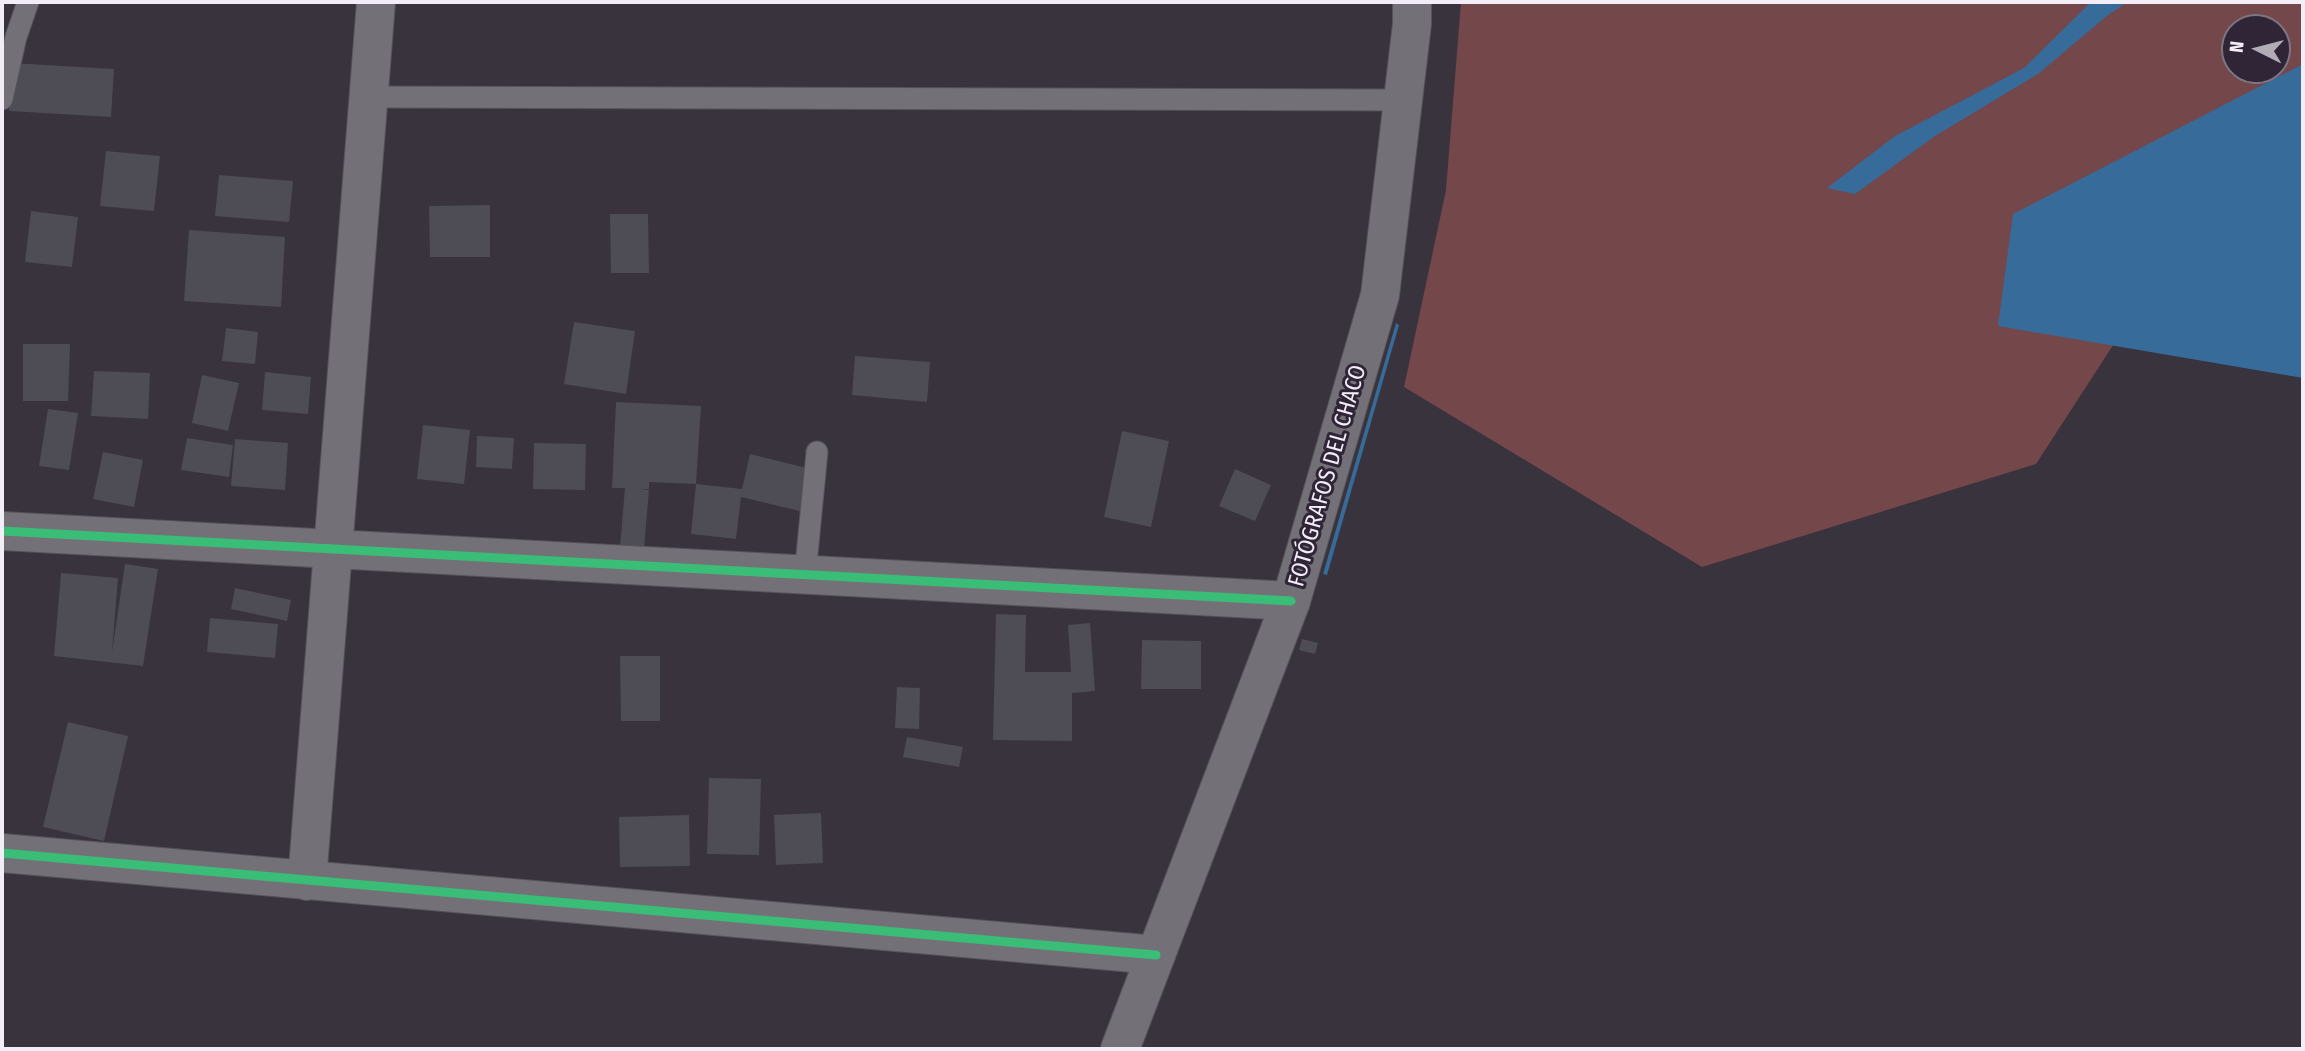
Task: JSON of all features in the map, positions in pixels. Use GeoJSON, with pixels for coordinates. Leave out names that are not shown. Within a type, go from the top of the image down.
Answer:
{"type":"FeatureCollection","features":[{"type":"Feature","properties":{"kind":"street"},"geometry":{"type":"LineString","coordinates":[[307,881],[376,2]]}},
{"type":"Feature","properties":{"kind":"street","name":"FOTÓGRAFOS DEL CHACO"},"geometry":{"type":"LineString","coordinates":[[1120,1049],[1292,601],[1380,295],[1412,24],[1412,2]]}},
{"type":"Feature","properties":{"kind":"street"},"geometry":{"type":"LineString","coordinates":[[2,531],[1292,601]]}},
{"type":"Feature","properties":{"kind":"street"},"geometry":{"type":"LineString","coordinates":[[2,853],[1156,955]]}},
{"type":"Feature","properties":{"kind":"lane"},"geometry":{"type":"LineString","coordinates":[[2,99],[16,37],[28,2]]}},
{"type":"Feature","properties":{"kind":"lane"},"geometry":{"type":"LineString","coordinates":[[368,97],[1402,100]]}},
{"type":"Feature","properties":{"kind":"lane"},"geometry":{"type":"LineString","coordinates":[[804,575],[817,452]]}},
{"type":"Feature","properties":{"kind":"shaded area"},"geometry":{"type":"Polygon","coordinates":[[[1461,2],[2303,2],[2303,64],[2291,71],[2291,14],[2221,14],[2221,84],[2283,84],[2036,464],[1702,567],[1404,387],[1446,190],[1461,2]]]}},
{"type":"Feature","properties":{"kind":"water"},"geometry":{"type":"Polygon","coordinates":[[[2091,2],[2128,2],[2108,15],[2038,74],[1935,136],[1855,194],[1827,188],[1895,136],[2024,68],[2091,2]]]}},
{"type":"Feature","properties":{"kind":"water"},"geometry":{"type":"Polygon","coordinates":[[[2303,64],[2303,378],[1998,326],[2013,214],[2264,84],[2291,84],[2291,70],[2303,64]]]}},
{"type":"Feature","properties":{"kind":"water"},"geometry":{"type":"Polygon","coordinates":[[[1396,323],[1399,325],[1327,575],[1323,574],[1396,323]]]}},
{"type":"Feature","properties":{"kind":"building"},"geometry":{"type":"Polygon","coordinates":[[[12,63],[114,69],[111,117],[9,111],[12,63]]]}},
{"type":"Feature","properties":{"kind":"building"},"geometry":{"type":"Polygon","coordinates":[[[106,151],[160,156],[154,211],[100,206],[106,151]]]}},
{"type":"Feature","properties":{"kind":"building"},"geometry":{"type":"Polygon","coordinates":[[[219,175],[293,181],[289,222],[215,216],[219,175]]]}},
{"type":"Feature","properties":{"kind":"building"},"geometry":{"type":"Polygon","coordinates":[[[490,205],[490,257],[430,257],[429,206],[490,205]]]}},
{"type":"Feature","properties":{"kind":"building"},"geometry":{"type":"Polygon","coordinates":[[[31,211],[78,217],[72,267],[25,262],[31,211]]]}},
{"type":"Feature","properties":{"kind":"building"},"geometry":{"type":"Polygon","coordinates":[[[610,214],[648,214],[649,273],[611,273],[610,214]]]}},
{"type":"Feature","properties":{"kind":"building"},"geometry":{"type":"Polygon","coordinates":[[[189,230],[285,237],[281,307],[184,301],[189,230]]]}},
{"type":"Feature","properties":{"kind":"building"},"geometry":{"type":"Polygon","coordinates":[[[574,322],[635,331],[626,394],[564,384],[574,322]]]}},
{"type":"Feature","properties":{"kind":"building"},"geometry":{"type":"Polygon","coordinates":[[[226,328],[258,332],[255,364],[222,361],[226,328]]]}},
{"type":"Feature","properties":{"kind":"building"},"geometry":{"type":"Polygon","coordinates":[[[23,344],[70,344],[68,401],[23,401],[23,344]]]}},
{"type":"Feature","properties":{"kind":"building"},"geometry":{"type":"Polygon","coordinates":[[[855,356],[930,362],[927,402],[852,395],[855,356]]]}},
{"type":"Feature","properties":{"kind":"building"},"geometry":{"type":"Polygon","coordinates":[[[94,371],[150,373],[148,419],[91,416],[94,371]]]}},
{"type":"Feature","properties":{"kind":"building"},"geometry":{"type":"Polygon","coordinates":[[[265,372],[311,377],[308,414],[262,410],[265,372]]]}},
{"type":"Feature","properties":{"kind":"building"},"geometry":{"type":"Polygon","coordinates":[[[202,375],[239,383],[228,431],[192,423],[202,375]]]}},
{"type":"Feature","properties":{"kind":"building"},"geometry":{"type":"Polygon","coordinates":[[[616,402],[701,406],[696,484],[649,482],[649,489],[641,489],[649,490],[644,548],[620,546],[625,488],[612,488],[616,402]]]}},
{"type":"Feature","properties":{"kind":"building"},"geometry":{"type":"Polygon","coordinates":[[[48,409],[78,413],[69,470],[39,466],[48,409]]]}},
{"type":"Feature","properties":{"kind":"building"},"geometry":{"type":"Polygon","coordinates":[[[423,425],[470,430],[464,484],[417,479],[423,425]]]}},
{"type":"Feature","properties":{"kind":"building"},"geometry":{"type":"Polygon","coordinates":[[[1122,431],[1169,441],[1151,527],[1104,517],[1122,431]]]}},
{"type":"Feature","properties":{"kind":"building"},"geometry":{"type":"Polygon","coordinates":[[[477,436],[514,438],[512,469],[476,467],[477,436]]]}},
{"type":"Feature","properties":{"kind":"building"},"geometry":{"type":"Polygon","coordinates":[[[187,438],[233,445],[229,477],[181,470],[187,438]]]}},
{"type":"Feature","properties":{"kind":"building"},"geometry":{"type":"Polygon","coordinates":[[[235,439],[288,443],[285,490],[231,486],[235,439]]]}},
{"type":"Feature","properties":{"kind":"building"},"geometry":{"type":"Polygon","coordinates":[[[534,443],[586,444],[585,490],[533,489],[534,443]]]}},
{"type":"Feature","properties":{"kind":"building"},"geometry":{"type":"Polygon","coordinates":[[[103,452],[143,460],[134,507],[93,499],[103,452]]]}},
{"type":"Feature","properties":{"kind":"building"},"geometry":{"type":"Polygon","coordinates":[[[750,454],[815,470],[804,512],[741,497],[736,539],[691,534],[696,484],[742,489],[750,454]]]}},
{"type":"Feature","properties":{"kind":"building"},"geometry":{"type":"Polygon","coordinates":[[[1235,469],[1271,485],[1255,521],[1219,506],[1235,469]]]}},
{"type":"Feature","properties":{"kind":"building"},"geometry":{"type":"Polygon","coordinates":[[[125,564],[158,569],[143,666],[54,656],[61,573],[118,578],[112,652],[125,564]]]}},
{"type":"Feature","properties":{"kind":"building"},"geometry":{"type":"Polygon","coordinates":[[[235,588],[291,600],[287,621],[231,609],[235,588]]]}},
{"type":"Feature","properties":{"kind":"building"},"geometry":{"type":"Polygon","coordinates":[[[996,614],[1026,615],[1025,672],[1071,672],[1068,625],[1090,623],[1095,691],[1072,693],[1072,741],[993,740],[996,614]]]}},
{"type":"Feature","properties":{"kind":"building"},"geometry":{"type":"Polygon","coordinates":[[[210,618],[278,624],[275,658],[207,652],[210,618]]]}},
{"type":"Feature","properties":{"kind":"building"},"geometry":{"type":"Polygon","coordinates":[[[1302,639],[1318,643],[1315,654],[1299,650],[1302,639]]]}},
{"type":"Feature","properties":{"kind":"building"},"geometry":{"type":"Polygon","coordinates":[[[1142,640],[1201,641],[1201,689],[1141,689],[1142,640]]]}},
{"type":"Feature","properties":{"kind":"building"},"geometry":{"type":"Polygon","coordinates":[[[620,656],[660,656],[660,721],[621,721],[620,656]]]}},
{"type":"Feature","properties":{"kind":"building"},"geometry":{"type":"Polygon","coordinates":[[[897,687],[920,688],[919,729],[895,728],[897,687]]]}},
{"type":"Feature","properties":{"kind":"building"},"geometry":{"type":"Polygon","coordinates":[[[68,722],[128,736],[104,841],[43,827],[68,722]]]}},
{"type":"Feature","properties":{"kind":"building"},"geometry":{"type":"Polygon","coordinates":[[[907,737],[963,747],[959,767],[903,757],[907,737]]]}},
{"type":"Feature","properties":{"kind":"building"},"geometry":{"type":"Polygon","coordinates":[[[709,778],[761,779],[759,855],[707,854],[709,778]]]}},
{"type":"Feature","properties":{"kind":"building"},"geometry":{"type":"Polygon","coordinates":[[[821,813],[823,863],[776,865],[774,815],[821,813]]]}},
{"type":"Feature","properties":{"kind":"building"},"geometry":{"type":"Polygon","coordinates":[[[689,815],[690,866],[620,867],[619,817],[689,815]]]}},
{"type":"Feature","properties":{"kind":"cycle path"},"geometry":{"type":"LineString","coordinates":[[2,531],[1291,601]]}},
{"type":"Feature","properties":{"kind":"cycle path"},"geometry":{"type":"LineString","coordinates":[[2,853],[1156,955]]}}]}
